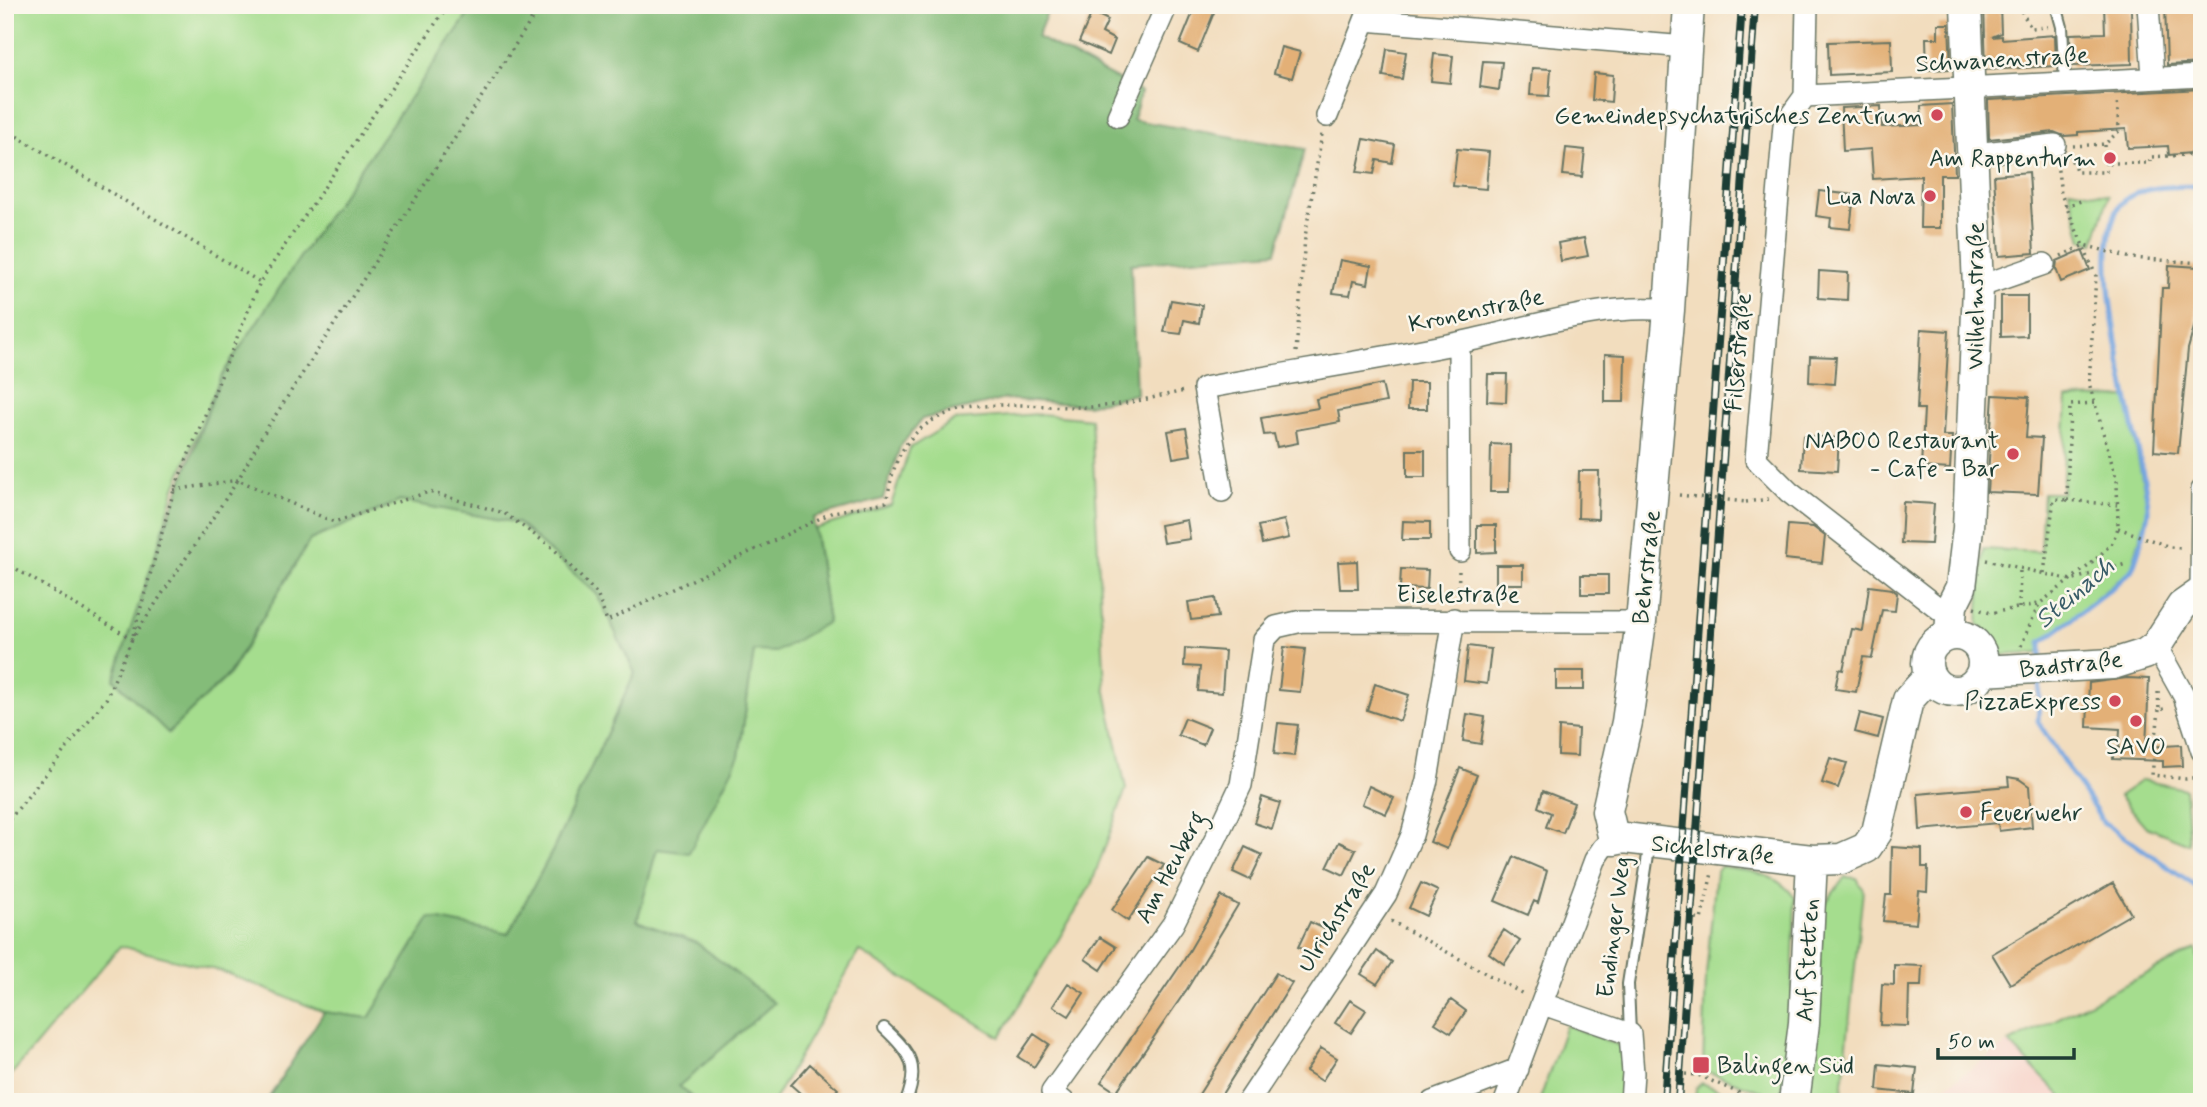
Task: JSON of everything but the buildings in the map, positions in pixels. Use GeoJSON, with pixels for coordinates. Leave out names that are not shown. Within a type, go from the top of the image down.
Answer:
{"type":"FeatureCollection","features":[{"type":"Feature","properties":{"kind":"street"},"geometry":{"type":"LineString","coordinates":[[1118,116],[1167,5]]}},
{"type":"Feature","properties":{"kind":"street","name":"Behrstraße"},"geometry":{"type":"LineString","coordinates":[[1614,840],[1607,811],[1627,722],[1641,622],[1669,310],[1689,5]]}},
{"type":"Feature","properties":{"kind":"street"},"geometry":{"type":"LineString","coordinates":[[1805,96],[1807,5]]}},
{"type":"Feature","properties":{"kind":"street","name":"Wilhelmstraße"},"geometry":{"type":"LineString","coordinates":[[1960,615],[1972,459],[1978,287],[1966,5]]}},
{"type":"Feature","properties":{"kind":"street"},"geometry":{"type":"LineString","coordinates":[[2148,5],[2153,77]]}},
{"type":"Feature","properties":{"kind":"street"},"geometry":{"type":"LineString","coordinates":[[1327,116],[1368,13],[1686,47]]}},
{"type":"Feature","properties":{"kind":"street","name":"Schwanenstraße"},"geometry":{"type":"LineString","coordinates":[[1805,96],[2202,76]]}},
{"type":"Feature","properties":{"kind":"street","name":"Filserstraße"},"geometry":{"type":"LineString","coordinates":[[1805,96],[1784,125],[1756,459],[1789,492],[1942,611],[1960,615]]}},
{"type":"Feature","properties":{"kind":"street"},"geometry":{"type":"LineString","coordinates":[[1974,154],[2060,146]]}},
{"type":"Feature","properties":{"kind":"street"},"geometry":{"type":"LineString","coordinates":[[1978,287],[2043,264]]}},
{"type":"Feature","properties":{"kind":"street","name":"Kronenstraße"},"geometry":{"type":"LineString","coordinates":[[1296,372],[1459,343],[1549,321],[1647,307],[1669,310]]}},
{"type":"Feature","properties":{"kind":"street"},"geometry":{"type":"LineString","coordinates":[[1459,343],[1460,551]]}},
{"type":"Feature","properties":{"kind":"street"},"geometry":{"type":"LineString","coordinates":[[1222,491],[1204,388],[1296,372]]}},
{"type":"Feature","properties":{"kind":"street"},"geometry":{"type":"LineString","coordinates":[[2202,490],[2202,592],[2182,606],[2156,646],[2184,695],[2202,751]]}},
{"type":"Feature","properties":{"kind":"street"},"geometry":{"type":"LineString","coordinates":[[1960,615],[1978,646],[1983,659],[1982,671],[1976,682],[1965,690],[1936,682],[1927,655],[1933,644],[1960,615]]}},
{"type":"Feature","properties":{"kind":"street","name":"Eiselestraße"},"geometry":{"type":"LineString","coordinates":[[1276,627],[1302,621],[1454,619],[1641,622]]}},
{"type":"Feature","properties":{"kind":"street","name":"Ulrichstraße"},"geometry":{"type":"LineString","coordinates":[[1248,1102],[1386,894],[1412,835],[1427,780],[1454,619]]}},
{"type":"Feature","properties":{"kind":"street","name":"Am Heuberg"},"geometry":{"type":"LineString","coordinates":[[1064,1102],[1052,1092],[1173,925],[1241,785],[1264,640],[1276,627]]}},
{"type":"Feature","properties":{"kind":"street","name":"Badstraße"},"geometry":{"type":"LineString","coordinates":[[1982,671],[2113,664],[2146,654],[2156,646]]}},
{"type":"Feature","properties":{"kind":"street","name":"Sichelstraße"},"geometry":{"type":"LineString","coordinates":[[1614,840],[1625,838],[1812,860],[1841,859],[1866,848],[1877,832],[1906,717],[1920,711],[1936,682]]}},
{"type":"Feature","properties":{"kind":"street"},"geometry":{"type":"LineString","coordinates":[[1505,1102],[1595,860],[1603,848],[1614,840]]}},
{"type":"Feature","properties":{"kind":"street","name":"Auf Stetten"},"geometry":{"type":"LineString","coordinates":[[1794,1102],[1804,1023],[1812,860]]}},
{"type":"Feature","properties":{"kind":"street"},"geometry":{"type":"LineString","coordinates":[[1543,1004],[1630,1034]]}},
{"type":"Feature","properties":{"kind":"street","name":"Endinger Weg"},"geometry":{"type":"LineString","coordinates":[[1630,1034],[1633,1073],[1631,1102]]}},
{"type":"Feature","properties":{"kind":"street"},"geometry":{"type":"LineString","coordinates":[[1432,1102],[1518,1069]]}},
{"type":"Feature","properties":{"kind":"lane"},"geometry":{"type":"LineString","coordinates":[[2056,5],[2062,27],[2065,83]]}},
{"type":"Feature","properties":{"kind":"lane","name":"Endinger Weg"},"geometry":{"type":"LineString","coordinates":[[1630,1034],[1628,984],[1650,842]]}},
{"type":"Feature","properties":{"kind":"lane"},"geometry":{"type":"LineString","coordinates":[[884,1028],[907,1049],[915,1079],[906,1102]]}},
{"type":"Feature","properties":{"kind":"path"},"geometry":{"type":"LineString","coordinates":[[5,825],[106,699],[132,639],[174,490],[260,282],[448,5]]}},
{"type":"Feature","properties":{"kind":"path"},"geometry":{"type":"LineString","coordinates":[[132,639],[239,481],[262,436],[541,5]]}},
{"type":"Feature","properties":{"kind":"path"},"geometry":{"type":"LineString","coordinates":[[2018,5],[2031,28],[2062,27]]}},
{"type":"Feature","properties":{"kind":"path"},"geometry":{"type":"LineString","coordinates":[[2060,146],[2105,144],[2119,131],[2116,80]]}},
{"type":"Feature","properties":{"kind":"path"},"geometry":{"type":"LineString","coordinates":[[1296,372],[1305,237],[1327,116]]}},
{"type":"Feature","properties":{"kind":"path"},"geometry":{"type":"LineString","coordinates":[[5,129],[260,282]]}},
{"type":"Feature","properties":{"kind":"path"},"geometry":{"type":"LineString","coordinates":[[2060,146],[2077,172],[2106,172],[2105,144]]}},
{"type":"Feature","properties":{"kind":"path"},"geometry":{"type":"LineString","coordinates":[[1960,615],[1991,613],[2039,604],[2071,580],[2112,543],[2118,528],[2117,481],[2089,383],[2096,276],[2065,206],[2060,146]]}},
{"type":"Feature","properties":{"kind":"path"},"geometry":{"type":"LineString","coordinates":[[2106,163],[2150,163],[2150,157],[2202,154]]}},
{"type":"Feature","properties":{"kind":"path"},"geometry":{"type":"LineString","coordinates":[[2065,206],[2081,201]]}},
{"type":"Feature","properties":{"kind":"path"},"geometry":{"type":"LineString","coordinates":[[2043,264],[2084,245],[2131,258],[2202,263]]}},
{"type":"Feature","properties":{"kind":"path"},"geometry":{"type":"LineString","coordinates":[[174,490],[239,481],[334,522],[429,492],[504,513],[553,548],[597,594],[607,621],[833,512],[886,502],[901,452],[920,428],[956,411],[1007,404],[1091,407],[1204,388]]}},
{"type":"Feature","properties":{"kind":"path"},"geometry":{"type":"LineString","coordinates":[[2067,500],[2070,405],[2094,403]]}},
{"type":"Feature","properties":{"kind":"path"},"geometry":{"type":"LineString","coordinates":[[1679,495],[1746,502]]}},
{"type":"Feature","properties":{"kind":"path"},"geometry":{"type":"LineString","coordinates":[[2044,573],[2054,499],[2117,505]]}},
{"type":"Feature","properties":{"kind":"path"},"geometry":{"type":"LineString","coordinates":[[2118,528],[2170,547]]}},
{"type":"Feature","properties":{"kind":"path"},"geometry":{"type":"LineString","coordinates":[[1454,619],[1460,551]]}},
{"type":"Feature","properties":{"kind":"path"},"geometry":{"type":"LineString","coordinates":[[1985,559],[2071,580],[2126,564]]}},
{"type":"Feature","properties":{"kind":"path"},"geometry":{"type":"LineString","coordinates":[[5,562],[132,639]]}},
{"type":"Feature","properties":{"kind":"path"},"geometry":{"type":"LineString","coordinates":[[2019,608],[2020,568]]}},
{"type":"Feature","properties":{"kind":"path"},"geometry":{"type":"LineString","coordinates":[[2020,669],[2024,636],[2039,604]]}},
{"type":"Feature","properties":{"kind":"path"},"geometry":{"type":"LineString","coordinates":[[2159,710],[2152,775],[2186,779],[2202,777]]}},
{"type":"Feature","properties":{"kind":"path"},"geometry":{"type":"LineString","coordinates":[[1696,919],[1701,920],[1719,850]]}},
{"type":"Feature","properties":{"kind":"path"},"geometry":{"type":"LineString","coordinates":[[1373,912],[1543,1004]]}},
{"type":"Feature","properties":{"kind":"path"},"geometry":{"type":"LineString","coordinates":[[2200,978],[2202,991]]}},
{"type":"Feature","properties":{"kind":"path"},"geometry":{"type":"LineString","coordinates":[[1685,1074],[1698,1075],[1760,1102]]}},
{"type":"Feature","properties":{"kind":"shaded area"},"geometry":{"type":"Polygon","coordinates":[[[2009,1043],[2067,1102],[1922,1102],[2009,1043]]]}},
{"type":"Feature","properties":{"kind":"green space"},"geometry":{"type":"Polygon","coordinates":[[[5,5],[475,5],[324,221],[220,378],[174,490],[132,639],[114,679],[168,732],[229,675],[310,540],[400,501],[518,523],[597,594],[635,672],[553,850],[508,934],[430,918],[369,1018],[324,1012],[221,971],[120,946],[5,1082],[5,5]]]}},
{"type":"Feature","properties":{"kind":"green space"},"geometry":{"type":"Polygon","coordinates":[[[475,5],[1050,5],[1037,37],[1141,92],[1133,120],[1305,149],[1276,252],[1131,264],[1136,394],[1087,405],[1005,399],[922,419],[900,447],[883,499],[813,518],[828,622],[776,652],[754,651],[739,756],[689,853],[657,849],[637,921],[697,943],[774,1003],[679,1086],[697,1102],[266,1102],[324,1012],[369,1018],[430,918],[508,934],[553,850],[635,673],[597,594],[518,523],[400,501],[310,540],[228,675],[168,733],[114,679],[157,549],[220,378],[324,221],[475,5]]]}},
{"type":"Feature","properties":{"kind":"green space"},"geometry":{"type":"Polygon","coordinates":[[[2069,189],[2109,195],[2094,243],[2082,240],[2069,189]]]}},
{"type":"Feature","properties":{"kind":"green space"},"geometry":{"type":"Polygon","coordinates":[[[2126,397],[2148,509],[2131,570],[2042,642],[2041,653],[2000,655],[1992,637],[1978,624],[1983,549],[2040,552],[2043,493],[2062,493],[2067,398],[2126,397]]]}},
{"type":"Feature","properties":{"kind":"green space"},"geometry":{"type":"Polygon","coordinates":[[[1040,414],[1091,419],[1105,687],[1126,789],[1091,885],[1000,1037],[859,951],[773,1102],[697,1102],[678,1086],[637,922],[657,848],[739,756],[754,650],[828,622],[815,529],[891,505],[910,448],[955,420],[1040,414]]]}},
{"type":"Feature","properties":{"kind":"green space"},"geometry":{"type":"Polygon","coordinates":[[[2142,780],[2185,789],[2189,844],[2146,827],[2119,796],[2142,780]]]}},
{"type":"Feature","properties":{"kind":"green space"},"geometry":{"type":"Polygon","coordinates":[[[1721,866],[1772,878],[1788,889],[1795,898],[1790,1058],[1780,1098],[1703,1070],[1706,975],[1716,873],[1721,866]]]}},
{"type":"Feature","properties":{"kind":"green space"},"geometry":{"type":"Polygon","coordinates":[[[1845,877],[1857,878],[1863,890],[1841,1102],[1808,1102],[1824,905],[1845,877]]]}},
{"type":"Feature","properties":{"kind":"green space"},"geometry":{"type":"Polygon","coordinates":[[[2196,949],[2202,977],[2202,1102],[2067,1102],[2009,1043],[2196,949]]]}},
{"type":"Feature","properties":{"kind":"green space"},"geometry":{"type":"Polygon","coordinates":[[[1566,1025],[1626,1048],[1623,1102],[1539,1102],[1566,1025]]]}},
{"type":"Feature","properties":{"kind":"green space"},"geometry":{"type":"Polygon","coordinates":[[[1702,1083],[1747,1102],[1695,1102],[1696,1088],[1702,1083]]]}},
{"type":"Feature","properties":{"kind":"waterway","name":"Steinach"},"geometry":{"type":"LineString","coordinates":[[2041,658],[2041,642],[2105,594],[2132,569],[2147,520],[2144,478],[2110,301],[2108,258],[2112,224],[2124,201],[2141,192],[2202,186]]}},
{"type":"Feature","properties":{"kind":"waterway","name":"Steinach"},"geometry":{"type":"LineString","coordinates":[[2040,679],[2038,722],[2103,822],[2197,887],[2202,907]]}},
{"type":"Feature","properties":{"kind":"railway"},"geometry":{"type":"LineString","coordinates":[[1664,1102],[1742,5]]}},
{"type":"Feature","properties":{"kind":"railway"},"geometry":{"type":"LineString","coordinates":[[1678,1102],[1755,5]]}},
{"type":"Feature","properties":{"kind":"place","name":"Gemeindepsychatrisches Zentrum"},"geometry":{"type":"Point","coordinates":[1937,115]}},
{"type":"Feature","properties":{"kind":"place","name":"Am Rappenturm"},"geometry":{"type":"Point","coordinates":[2110,158]}},
{"type":"Feature","properties":{"kind":"place","name":"Lua Nova"},"geometry":{"type":"Point","coordinates":[1930,196]}},
{"type":"Feature","properties":{"kind":"place","name":"NABOO Restaurant - Cafe - Bar"},"geometry":{"type":"Point","coordinates":[2013,454]}},
{"type":"Feature","properties":{"kind":"place","name":"PizzaExpress"},"geometry":{"type":"Point","coordinates":[2115,701]}},
{"type":"Feature","properties":{"kind":"place","name":"SAVO"},"geometry":{"type":"Point","coordinates":[2136,721]}},
{"type":"Feature","properties":{"kind":"place","name":"Feuerwehr"},"geometry":{"type":"Point","coordinates":[1966,812]}},
{"type":"Feature","properties":{"kind":"place","name":"Balingen Süd"},"geometry":{"type":"Point","coordinates":[1701,1065]}}]}
